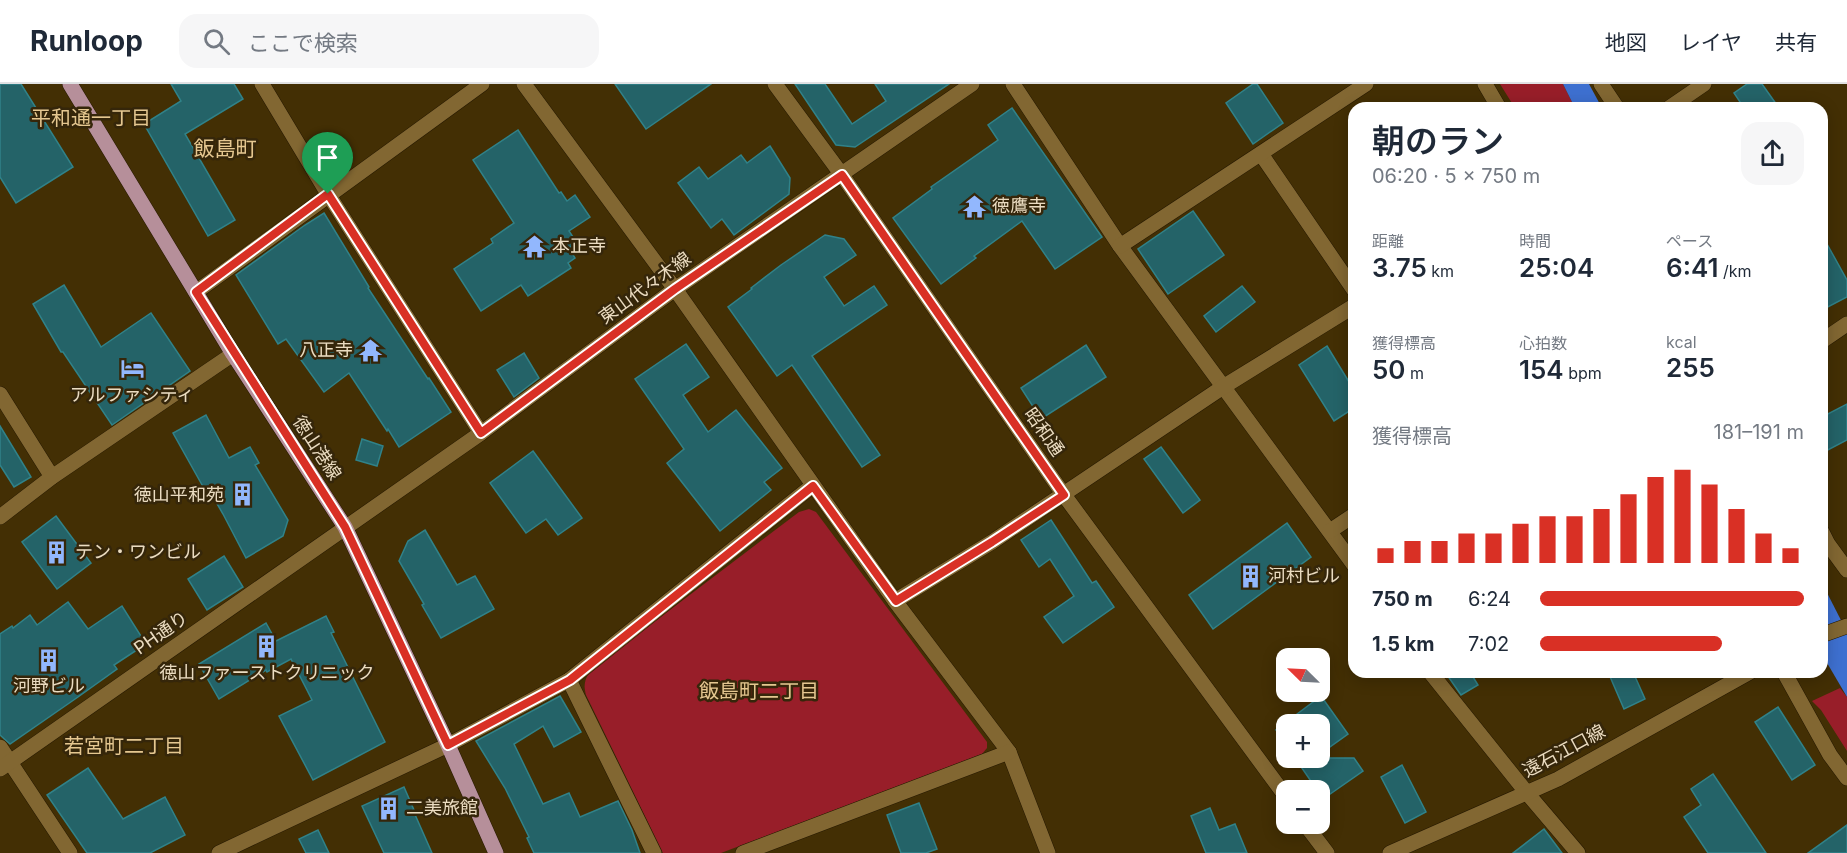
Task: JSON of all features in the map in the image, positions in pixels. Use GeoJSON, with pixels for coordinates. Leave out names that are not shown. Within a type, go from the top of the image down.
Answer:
{"type":"FeatureCollection","features":[{"type":"Feature","properties":{"kind":"main road","name":"徳山港線"},"geometry":{"type":"LineString","coordinates":[[70,84],[233,354],[345,527],[448,745],[496,853]]}},
{"type":"Feature","properties":{"kind":"street"},"geometry":{"type":"LineString","coordinates":[[262,84],[328,194],[481,433]]}},
{"type":"Feature","properties":{"kind":"street"},"geometry":{"type":"LineString","coordinates":[[196,292],[482,84]]}},
{"type":"Feature","properties":{"kind":"street"},"geometry":{"type":"LineString","coordinates":[[524,84],[675,289],[896,601],[1009,752],[1048,853]]}},
{"type":"Feature","properties":{"kind":"street","name":"昭和通"},"geometry":{"type":"LineString","coordinates":[[775,84],[842,175],[1064,495],[1276,783]]}},
{"type":"Feature","properties":{"kind":"street","name":"東山代々木線"},"geometry":{"type":"LineString","coordinates":[[345,527],[481,433],[675,289],[972,84]]}},
{"type":"Feature","properties":{"kind":"street"},"geometry":{"type":"LineString","coordinates":[[1013,84],[1120,246],[1348,557]]}},
{"type":"Feature","properties":{"kind":"street"},"geometry":{"type":"LineString","coordinates":[[1120,246],[1366,84]]}},
{"type":"Feature","properties":{"kind":"street"},"geometry":{"type":"LineString","coordinates":[[1485,84],[1496,102]]}},
{"type":"Feature","properties":{"kind":"street"},"geometry":{"type":"LineString","coordinates":[[1601,84],[1613,102]]}},
{"type":"Feature","properties":{"kind":"street"},"geometry":{"type":"LineString","coordinates":[[1678,102],[1704,84]]}},
{"type":"Feature","properties":{"kind":"street"},"geometry":{"type":"LineString","coordinates":[[1261,154],[1348,281]]}},
{"type":"Feature","properties":{"kind":"street"},"geometry":{"type":"LineString","coordinates":[[896,601],[1064,495],[1222,387],[1348,310]]}},
{"type":"Feature","properties":{"kind":"street"},"geometry":{"type":"LineString","coordinates":[[1828,337],[1847,324]]}},
{"type":"Feature","properties":{"kind":"street"},"geometry":{"type":"LineString","coordinates":[[0,517],[52,477],[233,354]]}},
{"type":"Feature","properties":{"kind":"street"},"geometry":{"type":"LineString","coordinates":[[0,394],[52,477]]}},
{"type":"Feature","properties":{"kind":"street"},"geometry":{"type":"LineString","coordinates":[[219,853],[448,745],[570,680],[813,486]]}},
{"type":"Feature","properties":{"kind":"street"},"geometry":{"type":"LineString","coordinates":[[1330,531],[1348,518]]}},
{"type":"Feature","properties":{"kind":"street","name":"PH通り"},"geometry":{"type":"LineString","coordinates":[[5,766],[345,527]]}},
{"type":"Feature","properties":{"kind":"street"},"geometry":{"type":"LineString","coordinates":[[1828,544],[1847,570]]}},
{"type":"Feature","properties":{"kind":"street"},"geometry":{"type":"LineString","coordinates":[[1828,633],[1847,626]]}},
{"type":"Feature","properties":{"kind":"street"},"geometry":{"type":"LineString","coordinates":[[1435,678],[1578,853]]}},
{"type":"Feature","properties":{"kind":"street","name":"遠石江口線"},"geometry":{"type":"LineString","coordinates":[[1390,853],[1558,779],[1739,678]]}},
{"type":"Feature","properties":{"kind":"street"},"geometry":{"type":"LineString","coordinates":[[1787,678],[1830,755],[1847,778]]}},
{"type":"Feature","properties":{"kind":"street"},"geometry":{"type":"LineString","coordinates":[[570,680],[654,853]]}},
{"type":"Feature","properties":{"kind":"street"},"geometry":{"type":"LineString","coordinates":[[0,747],[5,766],[70,853]]}},
{"type":"Feature","properties":{"kind":"street"},"geometry":{"type":"LineString","coordinates":[[743,853],[1009,752]]}},
{"type":"Feature","properties":{"kind":"street"},"geometry":{"type":"LineString","coordinates":[[1313,834],[1327,853]]}},
{"type":"Feature","properties":{"kind":"shaded area"},"geometry":{"type":"Polygon","coordinates":[[[1500,84],[1563,84],[1572,102],[1511,102],[1500,84]]]}},
{"type":"Feature","properties":{"kind":"shaded area"},"geometry":{"type":"Polygon","coordinates":[[[809,509],[816,512],[987,742],[987,748],[982,754],[721,853],[663,853],[586,695],[586,679],[591,670],[799,512],[809,509]]]}},
{"type":"Feature","properties":{"kind":"shaded area"},"geometry":{"type":"Polygon","coordinates":[[[1840,688],[1847,697],[1847,751],[1821,710],[1812,701],[1840,688]]]}},
{"type":"Feature","properties":{"kind":"water"},"geometry":{"type":"Polygon","coordinates":[[[1563,84],[1589,84],[1599,102],[1572,102],[1563,84]]]}},
{"type":"Feature","properties":{"kind":"water"},"geometry":{"type":"Polygon","coordinates":[[[1828,595],[1847,632],[1847,697],[1828,665],[1828,595]]]}},
{"type":"Feature","properties":{"kind":"building"},"geometry":{"type":"Polygon","coordinates":[[[0,84],[21,84],[73,167],[16,203],[0,177],[0,84]]]}},
{"type":"Feature","properties":{"kind":"building"},"geometry":{"type":"Polygon","coordinates":[[[171,84],[234,84],[243,99],[185,134],[235,220],[208,236],[144,124],[181,101],[171,84]]]}},
{"type":"Feature","properties":{"kind":"building"},"geometry":{"type":"Polygon","coordinates":[[[615,84],[711,84],[646,129],[615,84]]]}},
{"type":"Feature","properties":{"kind":"building"},"geometry":{"type":"Polygon","coordinates":[[[795,84],[825,84],[852,124],[886,101],[875,84],[949,84],[855,147],[836,145],[795,84]]]}},
{"type":"Feature","properties":{"kind":"building"},"geometry":{"type":"Polygon","coordinates":[[[1253,84],[1257,84],[1283,123],[1253,144],[1226,103],[1253,84]]]}},
{"type":"Feature","properties":{"kind":"building"},"geometry":{"type":"Polygon","coordinates":[[[1747,84],[1762,84],[1775,102],[1740,102],[1734,93],[1747,84]]]}},
{"type":"Feature","properties":{"kind":"building"},"geometry":{"type":"Polygon","coordinates":[[[1012,108],[1102,237],[1055,269],[1022,221],[974,256],[976,258],[941,284],[893,218],[932,189],[931,187],[998,140],[988,125],[1012,108]]]}},
{"type":"Feature","properties":{"kind":"building"},"geometry":{"type":"Polygon","coordinates":[[[518,130],[559,193],[561,192],[567,201],[575,195],[590,217],[569,231],[577,243],[569,248],[575,258],[568,263],[571,268],[528,296],[521,285],[481,311],[454,269],[493,243],[491,239],[514,223],[473,160],[518,130]]]}},
{"type":"Feature","properties":{"kind":"building"},"geometry":{"type":"Polygon","coordinates":[[[770,146],[790,178],[789,194],[734,235],[722,219],[711,228],[678,183],[699,167],[708,179],[741,155],[747,163],[770,146]]]}},
{"type":"Feature","properties":{"kind":"building"},"geometry":{"type":"Polygon","coordinates":[[[1193,211],[1224,255],[1168,294],[1138,249],[1193,211]]]}},
{"type":"Feature","properties":{"kind":"building"},"geometry":{"type":"Polygon","coordinates":[[[324,213],[368,288],[451,412],[399,447],[349,373],[324,392],[286,339],[278,344],[236,275],[324,213]]]}},
{"type":"Feature","properties":{"kind":"building"},"geometry":{"type":"Polygon","coordinates":[[[825,235],[844,239],[856,255],[824,277],[844,306],[874,286],[887,305],[812,356],[880,455],[862,467],[792,365],[777,376],[728,307],[781,265],[825,235]]]}},
{"type":"Feature","properties":{"kind":"building"},"geometry":{"type":"Polygon","coordinates":[[[1828,246],[1847,280],[1847,297],[1828,307],[1828,246]]]}},
{"type":"Feature","properties":{"kind":"building","name":"アルファシティ"},"geometry":{"type":"Polygon","coordinates":[[[64,285],[101,347],[151,313],[190,371],[112,425],[61,352],[33,304],[64,285]]]}},
{"type":"Feature","properties":{"kind":"building"},"geometry":{"type":"Polygon","coordinates":[[[1242,286],[1255,302],[1216,332],[1204,316],[1242,286]]]}},
{"type":"Feature","properties":{"kind":"building"},"geometry":{"type":"Polygon","coordinates":[[[686,344],[709,377],[683,395],[708,432],[736,410],[782,468],[764,482],[771,490],[720,531],[667,463],[684,449],[635,379],[686,344]]]}},
{"type":"Feature","properties":{"kind":"building"},"geometry":{"type":"Polygon","coordinates":[[[1086,345],[1106,377],[1041,419],[1021,388],[1086,345]]]}},
{"type":"Feature","properties":{"kind":"building"},"geometry":{"type":"Polygon","coordinates":[[[1327,346],[1348,380],[1348,412],[1334,421],[1299,365],[1327,346]]]}},
{"type":"Feature","properties":{"kind":"building"},"geometry":{"type":"Polygon","coordinates":[[[524,353],[539,378],[514,397],[497,370],[524,353]]]}},
{"type":"Feature","properties":{"kind":"building"},"geometry":{"type":"Polygon","coordinates":[[[1847,404],[1847,440],[1828,450],[1828,414],[1847,404]]]}},
{"type":"Feature","properties":{"kind":"building"},"geometry":{"type":"Polygon","coordinates":[[[206,415],[229,458],[250,447],[259,463],[255,465],[288,520],[283,536],[246,558],[209,490],[206,492],[173,433],[206,415]]]}},
{"type":"Feature","properties":{"kind":"building"},"geometry":{"type":"Polygon","coordinates":[[[0,426],[31,477],[14,487],[0,465],[0,426]]]}},
{"type":"Feature","properties":{"kind":"building"},"geometry":{"type":"Polygon","coordinates":[[[362,439],[383,446],[377,466],[356,460],[362,439]]]}},
{"type":"Feature","properties":{"kind":"building"},"geometry":{"type":"Polygon","coordinates":[[[1161,447],[1200,500],[1183,513],[1144,459],[1161,447]]]}},
{"type":"Feature","properties":{"kind":"building"},"geometry":{"type":"Polygon","coordinates":[[[533,451],[582,518],[558,535],[546,519],[526,533],[490,483],[533,451]]]}},
{"type":"Feature","properties":{"kind":"building","name":"テン・ワンビル"},"geometry":{"type":"Polygon","coordinates":[[[56,516],[91,563],[57,589],[22,542],[56,516]]]}},
{"type":"Feature","properties":{"kind":"building"},"geometry":{"type":"Polygon","coordinates":[[[1051,520],[1092,583],[1096,581],[1114,607],[1063,643],[1044,617],[1074,596],[1050,559],[1039,567],[1021,540],[1051,520]]]}},
{"type":"Feature","properties":{"kind":"building","name":"河村ビル"},"geometry":{"type":"Polygon","coordinates":[[[1287,523],[1311,557],[1213,629],[1189,595],[1287,523]]]}},
{"type":"Feature","properties":{"kind":"building"},"geometry":{"type":"Polygon","coordinates":[[[425,530],[457,585],[475,576],[494,609],[441,638],[399,561],[408,541],[425,530]]]}},
{"type":"Feature","properties":{"kind":"building"},"geometry":{"type":"Polygon","coordinates":[[[224,556],[243,587],[207,610],[188,579],[224,556]]]}},
{"type":"Feature","properties":{"kind":"building"},"geometry":{"type":"Polygon","coordinates":[[[68,602],[88,629],[122,606],[146,644],[114,665],[117,669],[10,744],[0,735],[0,634],[12,626],[13,628],[30,615],[37,625],[68,602]]]}},
{"type":"Feature","properties":{"kind":"building"},"geometry":{"type":"Polygon","coordinates":[[[326,616],[334,632],[331,633],[385,742],[313,780],[279,716],[312,700],[291,659],[267,672],[266,670],[219,699],[199,664],[266,623],[276,641],[326,616]]]}},
{"type":"Feature","properties":{"kind":"building"},"geometry":{"type":"Polygon","coordinates":[[[1449,678],[1474,678],[1478,685],[1461,695],[1449,678]]]}},
{"type":"Feature","properties":{"kind":"building"},"geometry":{"type":"Polygon","coordinates":[[[1611,678],[1636,678],[1645,699],[1624,709],[1611,678]]]}},
{"type":"Feature","properties":{"kind":"building"},"geometry":{"type":"Polygon","coordinates":[[[560,696],[581,732],[554,747],[543,726],[514,744],[543,804],[569,793],[580,817],[618,801],[640,853],[534,853],[527,838],[529,837],[505,788],[476,741],[560,696]]]}},
{"type":"Feature","properties":{"kind":"building"},"geometry":{"type":"Polygon","coordinates":[[[1313,702],[1325,702],[1348,734],[1330,747],[1330,714],[1297,714],[1313,702]]]}},
{"type":"Feature","properties":{"kind":"building"},"geometry":{"type":"Polygon","coordinates":[[[1778,707],[1815,765],[1792,780],[1755,722],[1778,707]]]}},
{"type":"Feature","properties":{"kind":"building"},"geometry":{"type":"Polygon","coordinates":[[[1330,758],[1354,758],[1363,771],[1330,794],[1330,780],[1310,780],[1302,768],[1330,768],[1330,758]]]}},
{"type":"Feature","properties":{"kind":"building"},"geometry":{"type":"Polygon","coordinates":[[[1402,765],[1426,812],[1405,823],[1381,777],[1402,765]]]}},
{"type":"Feature","properties":{"kind":"building"},"geometry":{"type":"Polygon","coordinates":[[[88,768],[123,819],[165,797],[185,835],[150,853],[87,853],[47,795],[88,768]]]}},
{"type":"Feature","properties":{"kind":"building"},"geometry":{"type":"Polygon","coordinates":[[[1713,774],[1766,853],[1708,853],[1684,817],[1701,805],[1691,789],[1713,774]]]}},
{"type":"Feature","properties":{"kind":"building"},"geometry":{"type":"Polygon","coordinates":[[[404,787],[432,853],[384,853],[362,806],[404,787]]]}},
{"type":"Feature","properties":{"kind":"building"},"geometry":{"type":"Polygon","coordinates":[[[919,803],[937,849],[926,853],[901,853],[887,815],[919,803]]]}},
{"type":"Feature","properties":{"kind":"building"},"geometry":{"type":"Polygon","coordinates":[[[1210,808],[1219,830],[1235,824],[1247,853],[1206,853],[1191,816],[1210,808]]]}},
{"type":"Feature","properties":{"kind":"building"},"geometry":{"type":"Polygon","coordinates":[[[1847,825],[1847,853],[1808,853],[1847,825]]]}},
{"type":"Feature","properties":{"kind":"building"},"geometry":{"type":"Polygon","coordinates":[[[1544,829],[1562,853],[1513,853],[1544,829]]]}},
{"type":"Feature","properties":{"kind":"building"},"geometry":{"type":"Polygon","coordinates":[[[318,830],[329,853],[306,853],[299,839],[318,830]]]}},
{"type":"Feature","properties":{"kind":"place","name":"徳鷹寺"},"geometry":{"type":"Point","coordinates":[974,206]}},
{"type":"Feature","properties":{"kind":"place","name":"本正寺"},"geometry":{"type":"Point","coordinates":[534,246]}},
{"type":"Feature","properties":{"kind":"place","name":"八正寺"},"geometry":{"type":"Point","coordinates":[371,350]}},
{"type":"Feature","properties":{"kind":"place","name":"アルファシティ"},"geometry":{"type":"Point","coordinates":[132,369]}},
{"type":"Feature","properties":{"kind":"place","name":"徳山平和苑"},"geometry":{"type":"Point","coordinates":[242,495]}},
{"type":"Feature","properties":{"kind":"place","name":"テン・ワンビル"},"geometry":{"type":"Point","coordinates":[57,552]}},
{"type":"Feature","properties":{"kind":"place","name":"河村ビル"},"geometry":{"type":"Point","coordinates":[1250,576]}},
{"type":"Feature","properties":{"kind":"place","name":"徳山ファーストクリニック"},"geometry":{"type":"Point","coordinates":[267,647]}},
{"type":"Feature","properties":{"kind":"place","name":"河野ビル"},"geometry":{"type":"Point","coordinates":[49,660]}},
{"type":"Feature","properties":{"kind":"place","name":"二美旅館"},"geometry":{"type":"Point","coordinates":[388,808]}},
{"type":"Feature","properties":{"kind":"district","name":"平和通一丁目"},"geometry":{"type":"Point","coordinates":[91,118]}},
{"type":"Feature","properties":{"kind":"district","name":"飯島町"},"geometry":{"type":"Point","coordinates":[225,149]}},
{"type":"Feature","properties":{"kind":"district","name":"飯島町二丁目"},"geometry":{"type":"Point","coordinates":[759,691]}},
{"type":"Feature","properties":{"kind":"district","name":"若宮町二丁目"},"geometry":{"type":"Point","coordinates":[124,746]}},
{"type":"Feature","properties":{"kind":"route"},"geometry":{"type":"LineString","coordinates":[[842,175],[1064,495],[896,601],[813,486],[570,680],[448,745],[345,527],[233,354],[196,292],[328,194],[481,433],[675,289],[842,175]]}}]}
